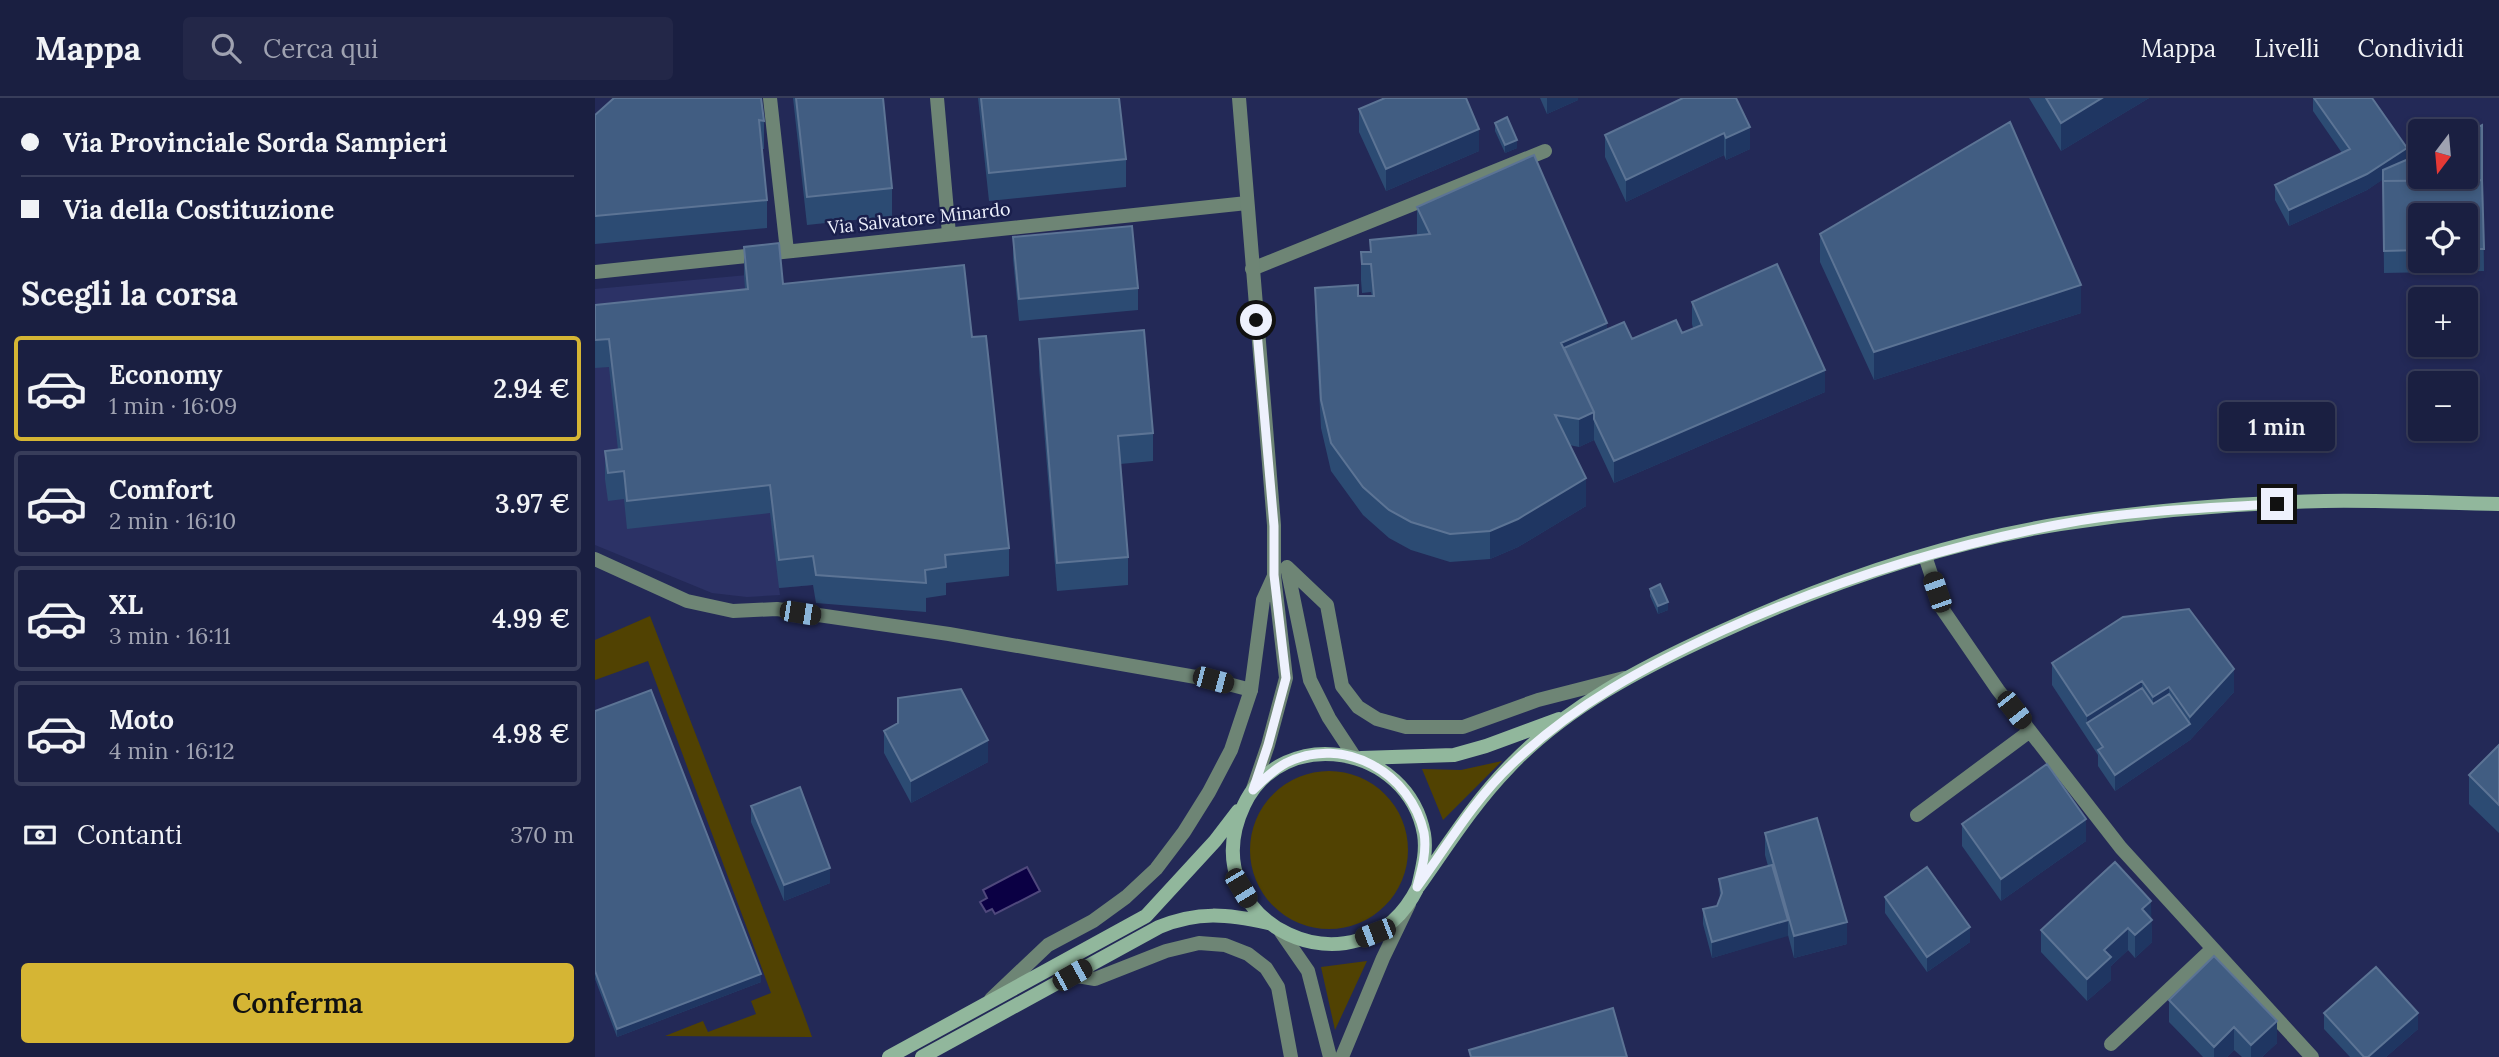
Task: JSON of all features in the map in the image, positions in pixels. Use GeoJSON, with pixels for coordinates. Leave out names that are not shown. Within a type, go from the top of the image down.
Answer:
{"type":"FeatureCollection","features":[{"type":"Feature","properties":{"kind":"main road"},"geometry":{"type":"LineString","coordinates":[[1249,796],[1236,822],[1233,844],[1234,867],[1241,888],[1252,907],[1281,932],[1303,942],[1328,945],[1352,942],[1375,933],[1395,919],[1471,811],[1509,766],[1567,716],[1655,662],[1781,604],[1966,544],[2059,524],[2147,514],[2323,501],[2499,504]]}},
{"type":"Feature","properties":{"kind":"main road"},"geometry":{"type":"LineString","coordinates":[[889,1057],[1146,916],[1215,841],[1269,774],[1298,759],[1331,753],[1357,757],[1454,755],[1567,716]]}},
{"type":"Feature","properties":{"kind":"main road"},"geometry":{"type":"LineString","coordinates":[[1357,757],[1383,770],[1403,788],[1417,810],[1424,835],[1424,861],[1414,893]]}},
{"type":"Feature","properties":{"kind":"main road"},"geometry":{"type":"LineString","coordinates":[[922,1057],[1159,927],[1182,918],[1223,914],[1268,923]]}},
{"type":"Feature","properties":{"kind":"street"},"geometry":{"type":"LineString","coordinates":[[771,98],[787,251]]}},
{"type":"Feature","properties":{"kind":"street"},"geometry":{"type":"LineString","coordinates":[[937,98],[949,234]]}},
{"type":"Feature","properties":{"kind":"street"},"geometry":{"type":"LineString","coordinates":[[1239,98],[1274,526],[1281,571],[1310,681],[1329,718],[1357,757]]}},
{"type":"Feature","properties":{"kind":"street"},"geometry":{"type":"LineString","coordinates":[[1252,269],[1545,151]]}},
{"type":"Feature","properties":{"kind":"street","name":"Via Salvatore Minardo"},"geometry":{"type":"LineString","coordinates":[[595,272],[1247,203]]}},
{"type":"Feature","properties":{"kind":"street"},"geometry":{"type":"LineString","coordinates":[[1925,556],[1943,610],[1955,631],[2030,731],[2121,848],[2312,1057]]}},
{"type":"Feature","properties":{"kind":"street"},"geometry":{"type":"LineString","coordinates":[[595,559],[687,601],[733,611],[777,610],[949,634],[1213,680],[1251,690]]}},
{"type":"Feature","properties":{"kind":"street"},"geometry":{"type":"LineString","coordinates":[[1281,571],[1327,605],[1342,686],[1357,707],[1377,719],[1406,727],[1463,727],[1538,700],[1629,677]]}},
{"type":"Feature","properties":{"kind":"street"},"geometry":{"type":"LineString","coordinates":[[980,1009],[1048,945],[1093,921],[1126,898],[1156,869],[1184,832],[1231,750],[1251,690],[1263,600],[1281,571]]}},
{"type":"Feature","properties":{"kind":"street"},"geometry":{"type":"LineString","coordinates":[[1249,796],[1268,745],[1286,678],[1281,571]]}},
{"type":"Feature","properties":{"kind":"street"},"geometry":{"type":"LineString","coordinates":[[1917,815],[2030,731]]}},
{"type":"Feature","properties":{"kind":"street"},"geometry":{"type":"LineString","coordinates":[[1342,1057],[1378,969],[1414,893]]}},
{"type":"Feature","properties":{"kind":"street"},"geometry":{"type":"LineString","coordinates":[[1281,932],[1308,971],[1330,1057]]}},
{"type":"Feature","properties":{"kind":"street"},"geometry":{"type":"LineString","coordinates":[[1072,975],[1095,979],[1165,951],[1199,943],[1225,945],[1248,954],[1266,968],[1278,987],[1290,1057]]}},
{"type":"Feature","properties":{"kind":"street"},"geometry":{"type":"LineString","coordinates":[[2111,1044],[2212,949]]}},
{"type":"Feature","properties":{"kind":"shaded area"},"geometry":{"type":"Polygon","coordinates":[[[779,272],[813,585],[779,588],[780,595],[747,597],[712,593],[595,545],[595,289],[779,272]]]}},
{"type":"Feature","properties":{"kind":"shaded area"},"geometry":{"type":"Polygon","coordinates":[[[650,616],[812,1037],[665,1036],[703,1021],[708,1032],[756,1014],[751,1001],[771,993],[648,661],[595,680],[595,640],[650,616]]]}},
{"type":"Feature","properties":{"kind":"shaded area"},"geometry":{"type":"Polygon","coordinates":[[[1502,761],[1443,820],[1422,769],[1461,770],[1502,761]]]}},
{"type":"Feature","properties":{"kind":"shaded area"},"geometry":{"type":"Polygon","coordinates":[[[1329,771],[1359,777],[1385,794],[1402,820],[1408,850],[1402,880],[1385,906],[1359,923],[1329,929],[1299,923],[1273,906],[1256,880],[1250,850],[1256,820],[1273,794],[1299,777],[1329,771]]]}},
{"type":"Feature","properties":{"kind":"shaded area"},"geometry":{"type":"Polygon","coordinates":[[[1027,867],[1040,891],[995,914],[992,909],[986,912],[980,902],[987,898],[983,890],[1027,867]]]}},
{"type":"Feature","properties":{"kind":"shaded area"},"geometry":{"type":"Polygon","coordinates":[[[1367,961],[1335,1030],[1321,967],[1367,961]]]}},
{"type":"Feature","properties":{"kind":"building"},"geometry":{"type":"Polygon","coordinates":[[[614,98],[761,98],[764,121],[759,120],[767,200],[595,216],[595,115],[614,98]]]}},
{"type":"Feature","properties":{"kind":"building"},"geometry":{"type":"Polygon","coordinates":[[[796,98],[883,98],[892,188],[807,197],[796,98]]]}},
{"type":"Feature","properties":{"kind":"building"},"geometry":{"type":"Polygon","coordinates":[[[981,98],[1119,98],[1126,159],[989,173],[981,98]]]}},
{"type":"Feature","properties":{"kind":"building"},"geometry":{"type":"Polygon","coordinates":[[[1385,98],[1466,98],[1479,129],[1386,169],[1359,109],[1385,98]]]}},
{"type":"Feature","properties":{"kind":"building"},"geometry":{"type":"Polygon","coordinates":[[[1683,98],[1736,98],[1750,127],[1726,138],[1724,133],[1626,180],[1605,135],[1683,98]]]}},
{"type":"Feature","properties":{"kind":"building"},"geometry":{"type":"Polygon","coordinates":[[[2046,98],[2102,98],[2061,123],[2046,98]]]}},
{"type":"Feature","properties":{"kind":"building"},"geometry":{"type":"Polygon","coordinates":[[[2314,98],[2372,98],[2407,148],[2367,174],[2289,210],[2275,185],[2350,149],[2314,98]]]}},
{"type":"Feature","properties":{"kind":"building"},"geometry":{"type":"Polygon","coordinates":[[[1507,117],[1517,140],[1505,145],[1495,123],[1507,117]]]}},
{"type":"Feature","properties":{"kind":"building"},"geometry":{"type":"Polygon","coordinates":[[[2010,122],[2081,285],[1874,352],[1820,234],[2010,122]]]}},
{"type":"Feature","properties":{"kind":"building"},"geometry":{"type":"Polygon","coordinates":[[[2482,125],[2482,180],[2478,180],[2478,127],[2482,125]]]}},
{"type":"Feature","properties":{"kind":"building"},"geometry":{"type":"Polygon","coordinates":[[[1534,155],[1607,323],[1561,343],[1594,412],[1579,419],[1555,415],[1586,478],[1518,519],[1490,531],[1450,534],[1411,522],[1389,510],[1363,487],[1331,443],[1321,400],[1315,288],[1358,285],[1358,296],[1374,296],[1371,264],[1362,264],[1361,252],[1371,252],[1370,240],[1430,234],[1417,207],[1534,155]]]}},
{"type":"Feature","properties":{"kind":"building"},"geometry":{"type":"Polygon","coordinates":[[[2408,159],[2408,181],[2383,181],[2383,170],[2408,159]]]}},
{"type":"Feature","properties":{"kind":"building"},"geometry":{"type":"Polygon","coordinates":[[[2478,180],[2482,180],[2484,249],[2478,249],[2478,203],[2408,203],[2408,250],[2384,251],[2383,181],[2408,181],[2408,189],[2478,189],[2478,180]]]}},
{"type":"Feature","properties":{"kind":"building"},"geometry":{"type":"Polygon","coordinates":[[[1132,226],[1138,288],[1019,299],[1013,237],[1132,226]]]}},
{"type":"Feature","properties":{"kind":"building"},"geometry":{"type":"Polygon","coordinates":[[[779,243],[783,284],[964,265],[972,337],[986,336],[1009,548],[945,555],[946,567],[925,570],[926,583],[816,575],[813,556],[779,560],[770,485],[627,501],[624,471],[608,473],[605,451],[622,449],[609,339],[595,340],[595,305],[748,289],[744,247],[779,243]]]}},
{"type":"Feature","properties":{"kind":"building"},"geometry":{"type":"Polygon","coordinates":[[[1777,264],[1825,370],[1614,461],[1564,348],[1624,322],[1632,339],[1676,320],[1682,333],[1702,325],[1692,302],[1777,264]]]}},
{"type":"Feature","properties":{"kind":"building"},"geometry":{"type":"Polygon","coordinates":[[[1144,330],[1153,433],[1118,436],[1128,557],[1057,563],[1039,339],[1144,330]]]}},
{"type":"Feature","properties":{"kind":"building"},"geometry":{"type":"Polygon","coordinates":[[[1660,584],[1668,602],[1658,606],[1650,589],[1660,584]]]}},
{"type":"Feature","properties":{"kind":"building"},"geometry":{"type":"Polygon","coordinates":[[[2189,609],[2234,669],[2190,717],[2169,687],[2153,697],[2142,681],[2087,716],[2052,663],[2123,617],[2189,609]]]}},
{"type":"Feature","properties":{"kind":"building"},"geometry":{"type":"Polygon","coordinates":[[[2142,688],[2153,704],[2169,694],[2190,724],[2115,775],[2098,750],[2103,747],[2087,723],[2142,688]]]}},
{"type":"Feature","properties":{"kind":"building"},"geometry":{"type":"Polygon","coordinates":[[[961,689],[988,740],[911,781],[884,731],[898,723],[898,698],[961,689]]]}},
{"type":"Feature","properties":{"kind":"building"},"geometry":{"type":"Polygon","coordinates":[[[651,690],[761,974],[617,1029],[595,971],[595,711],[651,690]]]}},
{"type":"Feature","properties":{"kind":"building"},"geometry":{"type":"Polygon","coordinates":[[[2499,745],[2499,805],[2469,775],[2499,745]]]}},
{"type":"Feature","properties":{"kind":"building"},"geometry":{"type":"Polygon","coordinates":[[[2047,764],[2086,819],[2001,879],[1962,824],[2047,764]]]}},
{"type":"Feature","properties":{"kind":"building"},"geometry":{"type":"Polygon","coordinates":[[[800,787],[830,868],[784,885],[751,806],[800,787]]]}},
{"type":"Feature","properties":{"kind":"building"},"geometry":{"type":"Polygon","coordinates":[[[1817,818],[1847,922],[1794,936],[1765,833],[1817,818]]]}},
{"type":"Feature","properties":{"kind":"building"},"geometry":{"type":"Polygon","coordinates":[[[2115,862],[2151,901],[2142,909],[2152,920],[2135,935],[2128,928],[2104,950],[2111,957],[2087,979],[2041,930],[2115,862]]]}},
{"type":"Feature","properties":{"kind":"building"},"geometry":{"type":"Polygon","coordinates":[[[1772,865],[1788,920],[1712,942],[1703,909],[1717,906],[1722,893],[1719,879],[1772,865]]]}},
{"type":"Feature","properties":{"kind":"building"},"geometry":{"type":"Polygon","coordinates":[[[1927,867],[1970,927],[1927,957],[1885,897],[1927,867]]]}},
{"type":"Feature","properties":{"kind":"building"},"geometry":{"type":"Polygon","coordinates":[[[2214,956],[2277,1021],[2251,1045],[2234,1027],[2214,1047],[2169,1000],[2214,956]]]}},
{"type":"Feature","properties":{"kind":"building"},"geometry":{"type":"Polygon","coordinates":[[[2376,967],[2418,1013],[2368,1057],[2364,1057],[2324,1013],[2376,967]]]}},
{"type":"Feature","properties":{"kind":"building"},"geometry":{"type":"Polygon","coordinates":[[[1613,1008],[1627,1057],[1471,1057],[1469,1050],[1613,1008]]]}},
{"type":"Feature","properties":{"kind":"route"},"geometry":{"type":"LineString","coordinates":[[1256,320],[1274,526],[1274,575],[1286,678],[1253,790],[1269,774],[1288,762],[1309,755],[1331,753],[1354,756],[1383,770],[1403,788],[1417,810],[1424,835],[1424,861],[1417,887],[1471,811],[1509,766],[1567,716],[1655,662],[1781,604],[1966,544],[2059,524],[2277,504]]}}]}
